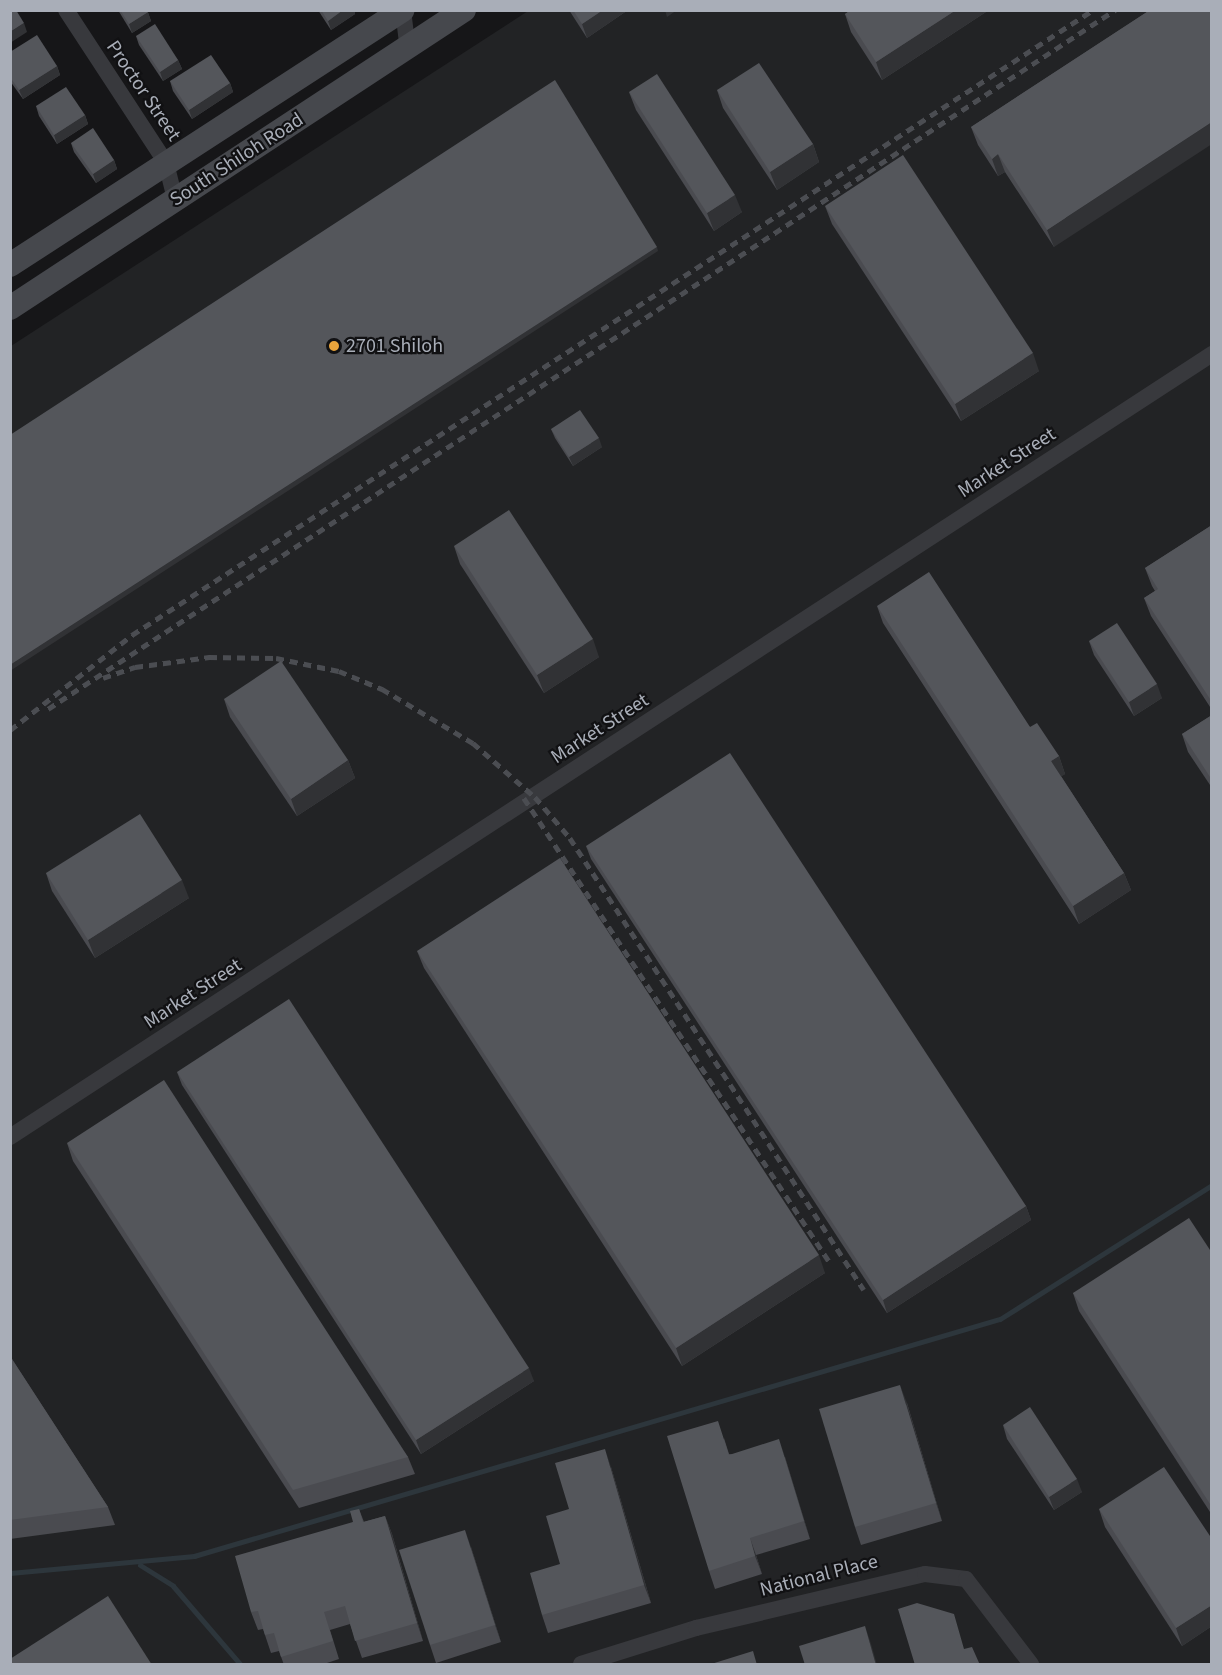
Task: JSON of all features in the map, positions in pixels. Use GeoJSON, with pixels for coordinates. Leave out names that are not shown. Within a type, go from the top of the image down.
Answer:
{"type":"FeatureCollection","features":[{"type":"Feature","properties":{"kind":"main road","name":"South Shiloh Road"},"geometry":{"type":"LineString","coordinates":[[10,265],[402,10]]}},
{"type":"Feature","properties":{"kind":"main road","name":"South Shiloh Road"},"geometry":{"type":"LineString","coordinates":[[10,308],[464,10]]}},
{"type":"Feature","properties":{"kind":"street","name":"Proctor Street"},"geometry":{"type":"LineString","coordinates":[[66,10],[166,163],[175,200]]}},
{"type":"Feature","properties":{"kind":"street"},"geometry":{"type":"LineString","coordinates":[[402,10],[408,48]]}},
{"type":"Feature","properties":{"kind":"street","name":"Market Street"},"geometry":{"type":"LineString","coordinates":[[10,1137],[1212,354]]}},
{"type":"Feature","properties":{"kind":"street","name":"National Place"},"geometry":{"type":"LineString","coordinates":[[580,1665],[696,1628],[925,1574],[966,1579],[1031,1665]]}},
{"type":"Feature","properties":{"kind":"shaded area"},"geometry":{"type":"Polygon","coordinates":[[[528,11],[1211,11],[1211,1664],[11,1664],[11,346],[528,11]]]}},
{"type":"Feature","properties":{"kind":"building"},"geometry":{"type":"Polygon","coordinates":[[[10,10],[16,10],[24,23],[10,32],[10,10]]]}},
{"type":"Feature","properties":{"kind":"building"},"geometry":{"type":"Polygon","coordinates":[[[120,10],[147,10],[148,12],[129,24],[120,10]]]}},
{"type":"Feature","properties":{"kind":"building"},"geometry":{"type":"Polygon","coordinates":[[[321,10],[343,10],[328,21],[321,10]]]}},
{"type":"Feature","properties":{"kind":"building"},"geometry":{"type":"Polygon","coordinates":[[[573,10],[603,10],[582,24],[573,10]]]}},
{"type":"Feature","properties":{"kind":"building"},"geometry":{"type":"Polygon","coordinates":[[[851,10],[956,10],[876,62],[845,14],[851,10]]]}},
{"type":"Feature","properties":{"kind":"building"},"geometry":{"type":"Polygon","coordinates":[[[1150,10],[1212,10],[1212,122],[1047,230],[998,154],[992,159],[971,127],[1150,10]]]}},
{"type":"Feature","properties":{"kind":"building"},"geometry":{"type":"Polygon","coordinates":[[[155,24],[178,60],[160,72],[136,36],[155,24]]]}},
{"type":"Feature","properties":{"kind":"building"},"geometry":{"type":"Polygon","coordinates":[[[37,35],[57,66],[19,90],[10,77],[10,52],[37,35]]]}},
{"type":"Feature","properties":{"kind":"building"},"geometry":{"type":"Polygon","coordinates":[[[211,55],[230,83],[189,110],[170,81],[211,55]]]}},
{"type":"Feature","properties":{"kind":"building"},"geometry":{"type":"Polygon","coordinates":[[[759,63],[813,144],[770,172],[717,90],[759,63]]]}},
{"type":"Feature","properties":{"kind":"building"},"geometry":{"type":"Polygon","coordinates":[[[657,74],[735,195],[707,213],[629,92],[657,74]]]}},
{"type":"Feature","properties":{"kind":"building","name":"2701 Shiloh"},"geometry":{"type":"Polygon","coordinates":[[[555,80],[657,247],[10,665],[10,435],[555,80]]]}},
{"type":"Feature","properties":{"kind":"building"},"geometry":{"type":"Polygon","coordinates":[[[66,87],[85,115],[54,135],[36,106],[66,87]]]}},
{"type":"Feature","properties":{"kind":"building"},"geometry":{"type":"Polygon","coordinates":[[[93,128],[114,160],[93,174],[71,143],[93,128]]]}},
{"type":"Feature","properties":{"kind":"building"},"geometry":{"type":"Polygon","coordinates":[[[903,155],[1033,353],[955,404],[825,206],[903,155]]]}},
{"type":"Feature","properties":{"kind":"building"},"geometry":{"type":"Polygon","coordinates":[[[580,410],[599,438],[569,457],[551,429],[580,410]]]}},
{"type":"Feature","properties":{"kind":"building"},"geometry":{"type":"Polygon","coordinates":[[[509,510],[593,639],[537,675],[454,546],[509,510]]]}},
{"type":"Feature","properties":{"kind":"building"},"geometry":{"type":"Polygon","coordinates":[[[1212,525],[1212,702],[1144,598],[1158,589],[1145,568],[1212,525]]]}},
{"type":"Feature","properties":{"kind":"building"},"geometry":{"type":"Polygon","coordinates":[[[929,572],[1030,727],[1037,723],[1059,756],[1051,761],[1124,873],[1073,906],[877,606],[929,572]]]}},
{"type":"Feature","properties":{"kind":"building"},"geometry":{"type":"Polygon","coordinates":[[[1117,623],[1157,684],[1129,702],[1089,641],[1117,623]]]}},
{"type":"Feature","properties":{"kind":"building"},"geometry":{"type":"Polygon","coordinates":[[[281,661],[348,760],[291,799],[224,699],[281,661]]]}},
{"type":"Feature","properties":{"kind":"building"},"geometry":{"type":"Polygon","coordinates":[[[1212,715],[1212,780],[1182,734],[1212,715]]]}},
{"type":"Feature","properties":{"kind":"building"},"geometry":{"type":"Polygon","coordinates":[[[730,753],[1026,1206],[883,1300],[586,846],[730,753]]]}},
{"type":"Feature","properties":{"kind":"building"},"geometry":{"type":"Polygon","coordinates":[[[140,814],[182,880],[88,940],[46,873],[140,814]]]}},
{"type":"Feature","properties":{"kind":"building"},"geometry":{"type":"Polygon","coordinates":[[[560,858],[819,1255],[676,1348],[417,951],[560,858]]]}},
{"type":"Feature","properties":{"kind":"building"},"geometry":{"type":"Polygon","coordinates":[[[289,999],[529,1368],[416,1440],[177,1072],[289,999]]]}},
{"type":"Feature","properties":{"kind":"building"},"geometry":{"type":"Polygon","coordinates":[[[164,1080],[408,1457],[293,1490],[67,1143],[164,1080]]]}},
{"type":"Feature","properties":{"kind":"building"},"geometry":{"type":"Polygon","coordinates":[[[1189,1218],[1212,1253],[1212,1507],[1073,1293],[1189,1218]]]}},
{"type":"Feature","properties":{"kind":"building"},"geometry":{"type":"Polygon","coordinates":[[[10,1356],[108,1507],[10,1520],[10,1356]]]}},
{"type":"Feature","properties":{"kind":"building"},"geometry":{"type":"Polygon","coordinates":[[[900,1385],[936,1503],[855,1527],[819,1409],[900,1385]]]}},
{"type":"Feature","properties":{"kind":"building"},"geometry":{"type":"Polygon","coordinates":[[[1030,1407],[1077,1479],[1049,1497],[1003,1425],[1030,1407]]]}},
{"type":"Feature","properties":{"kind":"building"},"geometry":{"type":"Polygon","coordinates":[[[718,1421],[729,1455],[779,1439],[804,1521],[750,1538],[755,1556],[709,1571],[667,1436],[718,1421]]]}},
{"type":"Feature","properties":{"kind":"building"},"geometry":{"type":"Polygon","coordinates":[[[605,1449],[644,1585],[542,1615],[530,1573],[560,1564],[546,1516],[569,1509],[555,1463],[605,1449]]]}},
{"type":"Feature","properties":{"kind":"building"},"geometry":{"type":"Polygon","coordinates":[[[1164,1467],[1212,1539],[1212,1605],[1176,1628],[1099,1509],[1164,1467]]]}},
{"type":"Feature","properties":{"kind":"building"},"geometry":{"type":"Polygon","coordinates":[[[359,1509],[363,1522],[385,1516],[417,1623],[355,1641],[345,1606],[324,1612],[333,1641],[281,1657],[274,1633],[265,1635],[258,1611],[251,1612],[235,1556],[353,1522],[350,1511],[359,1509]]]}},
{"type":"Feature","properties":{"kind":"building"},"geometry":{"type":"Polygon","coordinates":[[[465,1530],[495,1625],[430,1645],[399,1550],[465,1530]]]}},
{"type":"Feature","properties":{"kind":"building"},"geometry":{"type":"Polygon","coordinates":[[[108,1596],[152,1665],[10,1665],[10,1659],[108,1596]]]}},
{"type":"Feature","properties":{"kind":"building"},"geometry":{"type":"Polygon","coordinates":[[[917,1603],[954,1614],[964,1649],[972,1647],[980,1665],[915,1665],[898,1609],[917,1603]]]}},
{"type":"Feature","properties":{"kind":"building"},"geometry":{"type":"Polygon","coordinates":[[[865,1626],[876,1665],[805,1665],[799,1646],[865,1626]]]}},
{"type":"Feature","properties":{"kind":"building"},"geometry":{"type":"Polygon","coordinates":[[[753,1651],[757,1665],[708,1665],[753,1651]]]}},
{"type":"Feature","properties":{"kind":"waterway"},"geometry":{"type":"LineString","coordinates":[[10,1573],[194,1556],[1000,1319],[1212,1185]]}},
{"type":"Feature","properties":{"kind":"waterway"},"geometry":{"type":"LineString","coordinates":[[140,1565],[173,1586],[240,1664]]}},
{"type":"Feature","properties":{"kind":"railway"},"geometry":{"type":"LineString","coordinates":[[10,730],[132,635],[1093,10]]}},
{"type":"Feature","properties":{"kind":"railway"},"geometry":{"type":"LineString","coordinates":[[48,709],[1115,10]]}},
{"type":"Feature","properties":{"kind":"railway"},"geometry":{"type":"LineString","coordinates":[[103,678],[135,667],[209,657],[276,658],[339,671],[382,689],[473,743],[535,797],[570,838],[864,1290]]}},
{"type":"Feature","properties":{"kind":"railway"},"geometry":{"type":"LineString","coordinates":[[524,798],[829,1261]]}},
{"type":"Feature","properties":{"kind":"place","name":"2701 Shiloh"},"geometry":{"type":"Point","coordinates":[334,346]}}]}
